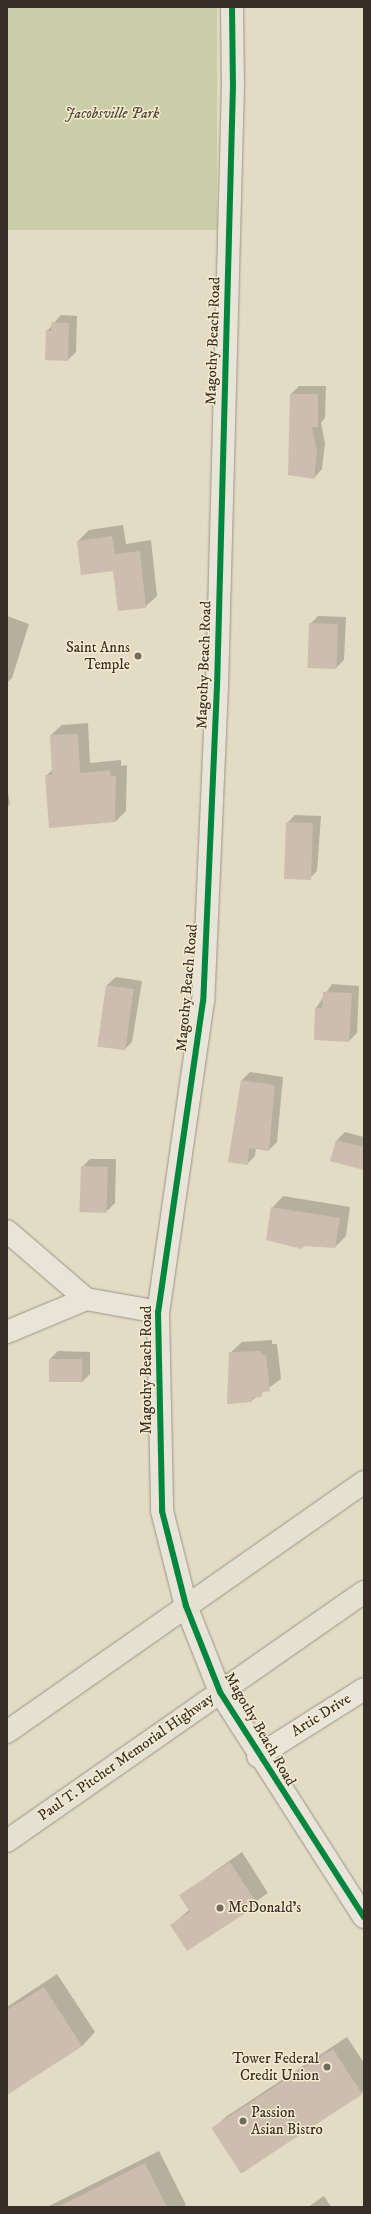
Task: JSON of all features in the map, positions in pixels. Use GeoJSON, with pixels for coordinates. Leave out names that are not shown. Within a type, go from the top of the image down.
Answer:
{"type":"FeatureCollection","features":[{"type":"Feature","properties":{"kind":"main road"},"geometry":{"type":"LineString","coordinates":[[7,1732],[364,1482]]}},
{"type":"Feature","properties":{"kind":"main road","name":"Paul T. Pitcher Memorial Highway"},"geometry":{"type":"LineString","coordinates":[[7,1841],[364,1592]]}},
{"type":"Feature","properties":{"kind":"street","name":"Magothy Beach Road"},"geometry":{"type":"LineString","coordinates":[[232,7],[233,85],[217,686],[203,1001],[158,1312],[162,1511],[186,1606],[220,1692],[258,1756],[364,1917]]}},
{"type":"Feature","properties":{"kind":"street"},"geometry":{"type":"LineString","coordinates":[[7,1231],[86,1299],[158,1312]]}},
{"type":"Feature","properties":{"kind":"street"},"geometry":{"type":"LineString","coordinates":[[7,1332],[86,1299]]}},
{"type":"Feature","properties":{"kind":"street","name":"Artic Drive"},"geometry":{"type":"LineString","coordinates":[[258,1756],[364,1689]]}},
{"type":"Feature","properties":{"kind":"green space","name":"Jacobsville Park"},"geometry":{"type":"Polygon","coordinates":[[[7,7],[217,7],[217,230],[7,230],[7,7]]]}},
{"type":"Feature","properties":{"kind":"building"},"geometry":{"type":"Polygon","coordinates":[[[52,322],[69,323],[68,361],[45,360],[46,330],[51,331],[52,322]]]}},
{"type":"Feature","properties":{"kind":"building"},"geometry":{"type":"Polygon","coordinates":[[[290,394],[318,394],[318,427],[312,427],[317,451],[314,479],[288,475],[290,394]]]}},
{"type":"Feature","properties":{"kind":"building"},"geometry":{"type":"Polygon","coordinates":[[[112,536],[115,554],[140,551],[146,608],[118,611],[113,571],[81,575],[77,541],[112,536]]]}},
{"type":"Feature","properties":{"kind":"building"},"geometry":{"type":"Polygon","coordinates":[[[309,623],[338,624],[336,669],[307,668],[309,623]]]}},
{"type":"Feature","properties":{"kind":"building"},"geometry":{"type":"Polygon","coordinates":[[[78,734],[80,773],[110,770],[111,776],[116,776],[115,822],[49,828],[45,775],[52,775],[50,735],[78,734]]]}},
{"type":"Feature","properties":{"kind":"building"},"geometry":{"type":"Polygon","coordinates":[[[286,822],[313,823],[311,880],[284,879],[286,822]]]}},
{"type":"Feature","properties":{"kind":"building"},"geometry":{"type":"Polygon","coordinates":[[[106,985],[134,989],[125,1050],[97,1046],[106,985]]]}},
{"type":"Feature","properties":{"kind":"building"},"geometry":{"type":"Polygon","coordinates":[[[323,992],[352,993],[349,1042],[314,1040],[315,1008],[322,1008],[323,992]]]}},
{"type":"Feature","properties":{"kind":"building"},"geometry":{"type":"Polygon","coordinates":[[[241,1080],[275,1085],[269,1151],[249,1148],[248,1165],[228,1162],[241,1080]]]}},
{"type":"Feature","properties":{"kind":"building"},"geometry":{"type":"Polygon","coordinates":[[[336,1140],[364,1147],[364,1170],[330,1161],[336,1140]]]}},
{"type":"Feature","properties":{"kind":"building"},"geometry":{"type":"Polygon","coordinates":[[[81,1166],[108,1167],[106,1213],[79,1212],[81,1166]]]}},
{"type":"Feature","properties":{"kind":"building"},"geometry":{"type":"Polygon","coordinates":[[[271,1207],[340,1218],[335,1248],[303,1246],[302,1249],[266,1240],[271,1207]]]}},
{"type":"Feature","properties":{"kind":"building"},"geometry":{"type":"Polygon","coordinates":[[[261,1351],[261,1355],[266,1355],[270,1391],[262,1392],[262,1397],[252,1398],[252,1402],[227,1404],[229,1352],[261,1351]]]}},
{"type":"Feature","properties":{"kind":"building"},"geometry":{"type":"Polygon","coordinates":[[[49,1359],[82,1359],[82,1382],[49,1382],[49,1359]]]}},
{"type":"Feature","properties":{"kind":"building","name":"McDonald's"},"geometry":{"type":"Polygon","coordinates":[[[230,1862],[258,1905],[187,1951],[170,1925],[190,1912],[179,1895],[230,1862]]]}},
{"type":"Feature","properties":{"kind":"building"},"geometry":{"type":"Polygon","coordinates":[[[44,1987],[82,2046],[7,2095],[7,2010],[44,1987]]]}},
{"type":"Feature","properties":{"kind":"building"},"geometry":{"type":"Polygon","coordinates":[[[333,2049],[362,2094],[241,2173],[211,2128],[333,2049]]]}},
{"type":"Feature","properties":{"kind":"building"},"geometry":{"type":"Polygon","coordinates":[[[145,2163],[167,2207],[58,2207],[145,2163]]]}},
{"type":"Feature","properties":{"kind":"cycle path"},"geometry":{"type":"LineString","coordinates":[[232,7],[233,85],[217,686],[203,1001],[158,1312],[162,1511],[186,1606],[220,1692],[364,1917]]}},
{"type":"Feature","properties":{"kind":"place","name":"Saint Anns Temple"},"geometry":{"type":"Point","coordinates":[138,656]}},
{"type":"Feature","properties":{"kind":"place","name":"McDonald's"},"geometry":{"type":"Point","coordinates":[220,1908]}},
{"type":"Feature","properties":{"kind":"place","name":"Tower Federal Credit Union"},"geometry":{"type":"Point","coordinates":[327,2067]}},
{"type":"Feature","properties":{"kind":"place","name":"Passion Asian Bistro"},"geometry":{"type":"Point","coordinates":[243,2121]}}]}
